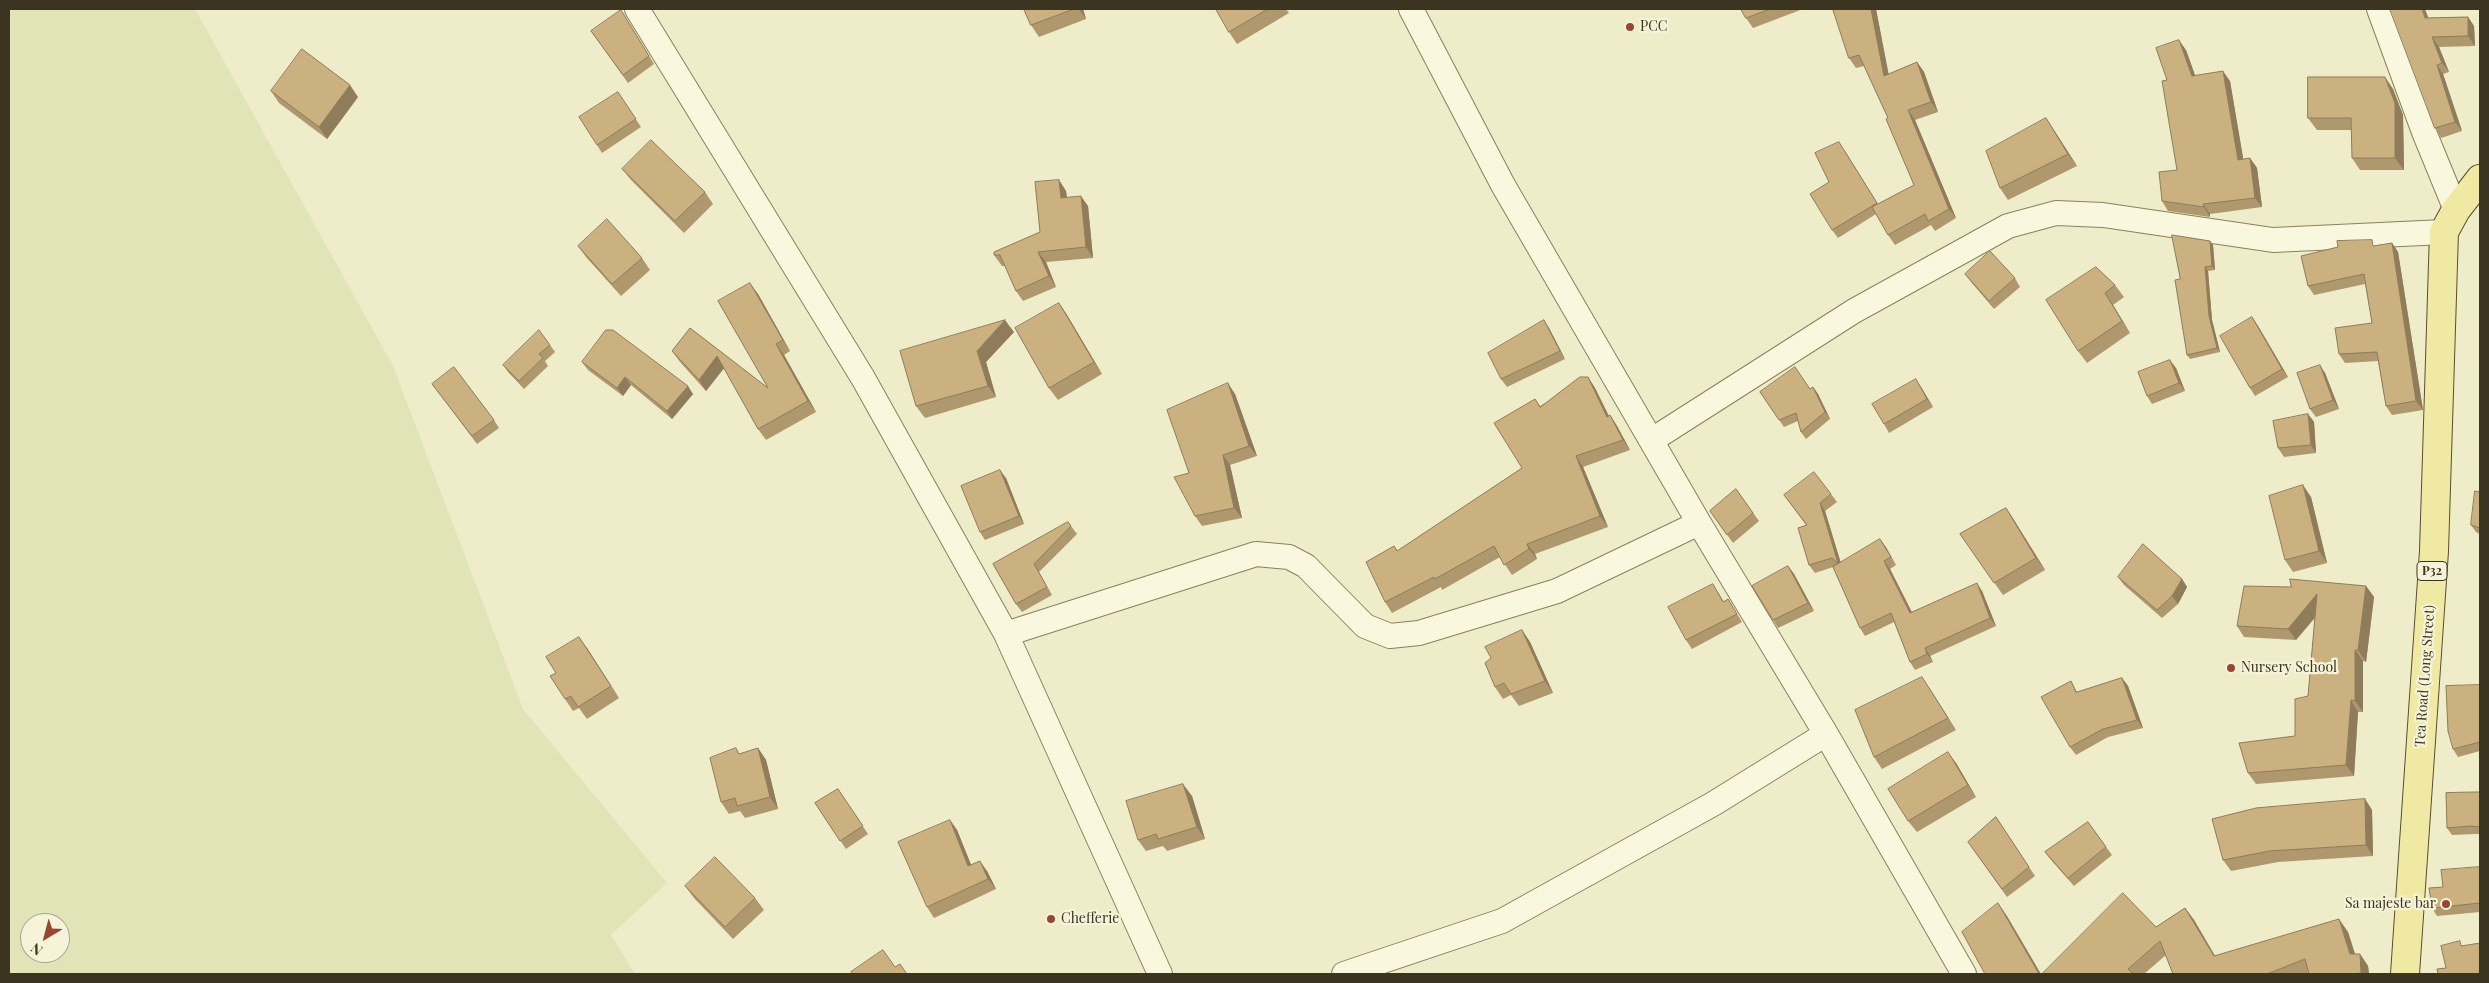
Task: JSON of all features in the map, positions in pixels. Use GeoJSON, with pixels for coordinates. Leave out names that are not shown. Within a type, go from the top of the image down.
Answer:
{"type":"FeatureCollection","features":[{"type":"Feature","properties":{"kind":"main road"},"geometry":{"type":"LineString","coordinates":[[2450,221],[2480,179]]}},
{"type":"Feature","properties":{"kind":"main road","name":"Tea Road (Long Street)"},"geometry":{"type":"LineString","coordinates":[[2404,974],[2434,551],[2450,221]]}},
{"type":"Feature","properties":{"kind":"street"},"geometry":{"type":"LineString","coordinates":[[637,9],[863,378],[1006,634],[1160,974]]}},
{"type":"Feature","properties":{"kind":"street"},"geometry":{"type":"LineString","coordinates":[[1411,9],[1503,185],[1699,523],[1826,734],[1964,974]]}},
{"type":"Feature","properties":{"kind":"street"},"geometry":{"type":"LineString","coordinates":[[1652,440],[1854,311],[2008,226],[2056,213],[2103,215],[2273,240],[2450,221],[2424,132],[2379,9]]}},
{"type":"Feature","properties":{"kind":"street"},"geometry":{"type":"LineString","coordinates":[[1006,634],[1256,554],[1289,557],[1306,566],[1365,626],[1390,636],[1419,633],[1557,591],[1699,523]]}},
{"type":"Feature","properties":{"kind":"street"},"geometry":{"type":"LineString","coordinates":[[1344,974],[1502,921],[1713,804],[1826,734]]}},
{"type":"Feature","properties":{"kind":"green space"},"geometry":{"type":"Polygon","coordinates":[[[9,9],[195,9],[393,366],[523,709],[667,883],[611,935],[635,974],[9,974],[9,9]]]}},
{"type":"Feature","properties":{"kind":"building"},"geometry":{"type":"Polygon","coordinates":[[[1024,9],[1074,9],[1031,25],[1024,9]]]}},
{"type":"Feature","properties":{"kind":"building"},"geometry":{"type":"Polygon","coordinates":[[[1216,9],[1268,9],[1229,32],[1216,9]]]}},
{"type":"Feature","properties":{"kind":"building"},"geometry":{"type":"Polygon","coordinates":[[[1741,9],[1770,9],[1746,18],[1741,9]]]}},
{"type":"Feature","properties":{"kind":"building"},"geometry":{"type":"Polygon","coordinates":[[[1833,9],[1871,9],[1884,76],[1917,62],[1931,102],[1908,110],[1949,209],[1928,221],[1925,214],[1888,235],[1872,207],[1914,185],[1886,119],[1888,118],[1859,55],[1849,58],[1833,9]]]}},
{"type":"Feature","properties":{"kind":"building"},"geometry":{"type":"Polygon","coordinates":[[[2390,9],[2422,9],[2425,18],[2468,17],[2468,36],[2432,37],[2442,63],[2437,65],[2455,122],[2435,128],[2390,9]]]}},
{"type":"Feature","properties":{"kind":"building"},"geometry":{"type":"Polygon","coordinates":[[[621,10],[649,56],[623,75],[591,31],[621,10]]]}},
{"type":"Feature","properties":{"kind":"building"},"geometry":{"type":"Polygon","coordinates":[[[2179,40],[2192,76],[2223,71],[2238,160],[2250,158],[2255,198],[2203,204],[2204,207],[2162,201],[2159,172],[2177,170],[2162,81],[2167,80],[2156,48],[2179,40]]]}},
{"type":"Feature","properties":{"kind":"building"},"geometry":{"type":"Polygon","coordinates":[[[302,49],[350,85],[319,127],[271,91],[302,49]]]}},
{"type":"Feature","properties":{"kind":"building"},"geometry":{"type":"Polygon","coordinates":[[[2308,77],[2385,77],[2395,103],[2395,158],[2352,158],[2351,118],[2308,118],[2308,77]]]}},
{"type":"Feature","properties":{"kind":"building"},"geometry":{"type":"Polygon","coordinates":[[[618,92],[636,119],[597,145],[579,117],[618,92]]]}},
{"type":"Feature","properties":{"kind":"building"},"geometry":{"type":"Polygon","coordinates":[[[2046,118],[2068,154],[2000,188],[1986,151],[2046,118]]]}},
{"type":"Feature","properties":{"kind":"building"},"geometry":{"type":"Polygon","coordinates":[[[651,140],[705,192],[675,221],[622,169],[651,140]]]}},
{"type":"Feature","properties":{"kind":"building"},"geometry":{"type":"Polygon","coordinates":[[[1839,142],[1877,203],[1832,230],[1810,194],[1829,182],[1815,153],[1839,142]]]}},
{"type":"Feature","properties":{"kind":"building"},"geometry":{"type":"Polygon","coordinates":[[[1059,180],[1061,198],[1081,196],[1086,247],[1038,252],[1049,276],[1016,291],[1000,255],[994,255],[994,252],[1040,232],[1035,182],[1059,180]]]}},
{"type":"Feature","properties":{"kind":"building"},"geometry":{"type":"Polygon","coordinates":[[[607,219],[642,258],[612,284],[578,246],[607,219]]]}},
{"type":"Feature","properties":{"kind":"building"},"geometry":{"type":"Polygon","coordinates":[[[2172,235],[2210,241],[2212,266],[2205,267],[2209,316],[2217,348],[2187,355],[2175,280],[2180,279],[2172,235]]]}},
{"type":"Feature","properties":{"kind":"building"},"geometry":{"type":"Polygon","coordinates":[[[2372,240],[2373,246],[2392,243],[2416,401],[2386,406],[2377,352],[2339,354],[2335,328],[2372,323],[2364,274],[2308,286],[2301,256],[2338,247],[2337,241],[2372,240]]]}},
{"type":"Feature","properties":{"kind":"building"},"geometry":{"type":"Polygon","coordinates":[[[1990,251],[2015,278],[1989,301],[1965,274],[1990,251]]]}},
{"type":"Feature","properties":{"kind":"building"},"geometry":{"type":"Polygon","coordinates":[[[2096,267],[2115,285],[2105,293],[2122,321],[2078,351],[2046,300],[2096,267]]]}},
{"type":"Feature","properties":{"kind":"building"},"geometry":{"type":"Polygon","coordinates":[[[750,283],[783,340],[776,344],[808,401],[758,429],[717,356],[699,380],[672,351],[690,328],[768,388],[718,301],[750,283]]]}},
{"type":"Feature","properties":{"kind":"building"},"geometry":{"type":"Polygon","coordinates":[[[1059,303],[1094,362],[1049,388],[1015,328],[1059,303]]]}},
{"type":"Feature","properties":{"kind":"building"},"geometry":{"type":"Polygon","coordinates":[[[2252,317],[2282,369],[2250,388],[2220,336],[2252,317]]]}},
{"type":"Feature","properties":{"kind":"building"},"geometry":{"type":"Polygon","coordinates":[[[1005,320],[977,351],[988,386],[916,406],[900,351],[1005,320]]]}},
{"type":"Feature","properties":{"kind":"building"},"geometry":{"type":"Polygon","coordinates":[[[1544,320],[1560,351],[1501,379],[1488,353],[1544,320]]]}},
{"type":"Feature","properties":{"kind":"building"},"geometry":{"type":"Polygon","coordinates":[[[539,330],[550,345],[539,354],[543,358],[519,381],[503,365],[539,330]]]}},
{"type":"Feature","properties":{"kind":"building"},"geometry":{"type":"Polygon","coordinates":[[[606,330],[613,330],[688,386],[667,411],[625,377],[617,388],[582,362],[606,330]]]}},
{"type":"Feature","properties":{"kind":"building"},"geometry":{"type":"Polygon","coordinates":[[[2170,360],[2179,383],[2147,396],[2138,372],[2170,360]]]}},
{"type":"Feature","properties":{"kind":"building"},"geometry":{"type":"Polygon","coordinates":[[[2320,365],[2333,400],[2310,409],[2297,373],[2320,365]]]}},
{"type":"Feature","properties":{"kind":"building"},"geometry":{"type":"Polygon","coordinates":[[[454,367],[494,420],[472,436],[432,384],[454,367]]]}},
{"type":"Feature","properties":{"kind":"building"},"geometry":{"type":"Polygon","coordinates":[[[1795,367],[1810,389],[1813,387],[1825,412],[1801,432],[1796,413],[1779,420],[1760,392],[1795,367]]]}},
{"type":"Feature","properties":{"kind":"building"},"geometry":{"type":"Polygon","coordinates":[[[1580,377],[1588,377],[1607,417],[1610,415],[1623,440],[1576,456],[1600,516],[1527,544],[1529,549],[1504,565],[1494,546],[1435,579],[1434,577],[1385,602],[1366,562],[1394,546],[1397,551],[1522,468],[1494,423],[1535,399],[1540,407],[1580,377]]]}},
{"type":"Feature","properties":{"kind":"building"},"geometry":{"type":"Polygon","coordinates":[[[1916,379],[1927,399],[1884,424],[1872,404],[1916,379]]]}},
{"type":"Feature","properties":{"kind":"building"},"geometry":{"type":"Polygon","coordinates":[[[1228,383],[1249,446],[1223,455],[1234,508],[1195,516],[1174,477],[1189,473],[1167,410],[1228,383]]]}},
{"type":"Feature","properties":{"kind":"building"},"geometry":{"type":"Polygon","coordinates":[[[2308,414],[2311,445],[2278,448],[2273,421],[2308,414]]]}},
{"type":"Feature","properties":{"kind":"building"},"geometry":{"type":"Polygon","coordinates":[[[1000,470],[1019,516],[980,532],[961,486],[1000,470]]]}},
{"type":"Feature","properties":{"kind":"building"},"geometry":{"type":"Polygon","coordinates":[[[1814,472],[1831,494],[1820,503],[1838,563],[1832,558],[1809,565],[1798,528],[1807,525],[1784,495],[1814,472]]]}},
{"type":"Feature","properties":{"kind":"building"},"geometry":{"type":"Polygon","coordinates":[[[2303,485],[2319,551],[2285,560],[2269,496],[2303,485]]]}},
{"type":"Feature","properties":{"kind":"building"},"geometry":{"type":"Polygon","coordinates":[[[1736,489],[1753,513],[1727,535],[1710,511],[1736,489]]]}},
{"type":"Feature","properties":{"kind":"building"},"geometry":{"type":"Polygon","coordinates":[[[2475,491],[2480,492],[2480,528],[2471,525],[2475,491]]]}},
{"type":"Feature","properties":{"kind":"building"},"geometry":{"type":"Polygon","coordinates":[[[2006,508],[2036,558],[1994,583],[1960,534],[2006,508]]]}},
{"type":"Feature","properties":{"kind":"building"},"geometry":{"type":"Polygon","coordinates":[[[1068,522],[1071,526],[1034,564],[1047,587],[1016,604],[993,564],[1068,522]]]}},
{"type":"Feature","properties":{"kind":"building"},"geometry":{"type":"Polygon","coordinates":[[[1880,539],[1891,557],[1884,561],[1910,613],[1977,583],[1990,618],[1925,648],[1927,654],[1910,662],[1891,613],[1860,628],[1833,567],[1880,539]]]}},
{"type":"Feature","properties":{"kind":"building"},"geometry":{"type":"Polygon","coordinates":[[[2143,544],[2182,579],[2172,596],[2157,610],[2118,577],[2143,544]]]}},
{"type":"Feature","properties":{"kind":"building"},"geometry":{"type":"Polygon","coordinates":[[[1788,566],[1808,603],[1773,620],[1752,586],[1788,566]]]}},
{"type":"Feature","properties":{"kind":"building"},"geometry":{"type":"Polygon","coordinates":[[[2290,579],[2366,586],[2358,650],[2355,650],[2355,701],[2351,700],[2346,765],[2248,773],[2239,743],[2295,736],[2295,699],[2308,696],[2317,594],[2288,629],[2237,626],[2244,586],[2291,587],[2290,579]]]}},
{"type":"Feature","properties":{"kind":"building"},"geometry":{"type":"Polygon","coordinates":[[[1713,584],[1723,602],[1728,599],[1737,614],[1686,640],[1668,607],[1713,584]]]}},
{"type":"Feature","properties":{"kind":"building"},"geometry":{"type":"Polygon","coordinates":[[[1522,630],[1545,681],[1511,694],[1504,683],[1495,687],[1485,663],[1491,658],[1485,647],[1522,630]]]}},
{"type":"Feature","properties":{"kind":"building"},"geometry":{"type":"Polygon","coordinates":[[[579,637],[611,686],[578,707],[571,696],[565,699],[550,676],[556,673],[546,657],[579,637]]]}},
{"type":"Feature","properties":{"kind":"building"},"geometry":{"type":"Polygon","coordinates":[[[1922,677],[1948,718],[1874,757],[1855,710],[1922,677]]]}},
{"type":"Feature","properties":{"kind":"building"},"geometry":{"type":"Polygon","coordinates":[[[2122,678],[2137,720],[2103,729],[2070,747],[2041,697],[2071,681],[2076,692],[2122,678]]]}},
{"type":"Feature","properties":{"kind":"building"},"geometry":{"type":"Polygon","coordinates":[[[2480,685],[2480,742],[2453,749],[2448,731],[2446,686],[2480,685]]]}},
{"type":"Feature","properties":{"kind":"building"},"geometry":{"type":"Polygon","coordinates":[[[736,748],[739,754],[758,748],[770,797],[737,806],[735,798],[721,802],[710,758],[736,748]]]}},
{"type":"Feature","properties":{"kind":"building"},"geometry":{"type":"Polygon","coordinates":[[[1948,752],[1968,785],[1908,821],[1888,789],[1948,752]]]}},
{"type":"Feature","properties":{"kind":"building"},"geometry":{"type":"Polygon","coordinates":[[[1183,784],[1197,827],[1158,839],[1156,834],[1138,840],[1126,801],[1183,784]]]}},
{"type":"Feature","properties":{"kind":"building"},"geometry":{"type":"Polygon","coordinates":[[[838,789],[863,826],[840,841],[815,803],[838,789]]]}},
{"type":"Feature","properties":{"kind":"building"},"geometry":{"type":"Polygon","coordinates":[[[2480,792],[2480,827],[2447,828],[2446,793],[2480,792]]]}},
{"type":"Feature","properties":{"kind":"building"},"geometry":{"type":"Polygon","coordinates":[[[2365,799],[2366,845],[2270,851],[2223,860],[2212,819],[2256,808],[2365,799]]]}},
{"type":"Feature","properties":{"kind":"building"},"geometry":{"type":"Polygon","coordinates":[[[1996,817],[2029,867],[2002,889],[1968,842],[1996,817]]]}},
{"type":"Feature","properties":{"kind":"building"},"geometry":{"type":"Polygon","coordinates":[[[950,820],[968,866],[980,861],[988,879],[927,907],[898,842],[950,820]]]}},
{"type":"Feature","properties":{"kind":"building"},"geometry":{"type":"Polygon","coordinates":[[[2088,822],[2106,847],[2068,878],[2045,852],[2088,822]]]}},
{"type":"Feature","properties":{"kind":"building"},"geometry":{"type":"Polygon","coordinates":[[[715,857],[755,898],[725,927],[685,886],[715,857]]]}},
{"type":"Feature","properties":{"kind":"building"},"geometry":{"type":"Polygon","coordinates":[[[2480,867],[2480,903],[2432,908],[2429,888],[2443,887],[2441,870],[2480,867]]]}},
{"type":"Feature","properties":{"kind":"building"},"geometry":{"type":"Polygon","coordinates":[[[2123,893],[2156,927],[2185,908],[2214,956],[2339,919],[2350,954],[2360,954],[2361,973],[2309,974],[2305,959],[2267,974],[2173,974],[2160,941],[2128,969],[2133,974],[2042,974],[2123,893]]]}},
{"type":"Feature","properties":{"kind":"building"},"geometry":{"type":"Polygon","coordinates":[[[1998,903],[2039,974],[1985,974],[1962,932],[1998,903]]]}},
{"type":"Feature","properties":{"kind":"building"},"geometry":{"type":"Polygon","coordinates":[[[2460,941],[2461,946],[2480,943],[2480,974],[2438,974],[2437,969],[2446,968],[2441,946],[2460,941]]]}},
{"type":"Feature","properties":{"kind":"building"},"geometry":{"type":"Polygon","coordinates":[[[883,950],[895,967],[900,964],[907,974],[853,974],[851,972],[883,950]]]}},
{"type":"Feature","properties":{"kind":"place","name":"PCC"},"geometry":{"type":"Point","coordinates":[1630,27]}},
{"type":"Feature","properties":{"kind":"place","name":"Nursery School"},"geometry":{"type":"Point","coordinates":[2231,668]}},
{"type":"Feature","properties":{"kind":"place","name":"Sa majeste bar"},"geometry":{"type":"Point","coordinates":[2446,904]}},
{"type":"Feature","properties":{"kind":"place","name":"Chefferie"},"geometry":{"type":"Point","coordinates":[1051,919]}}]}
